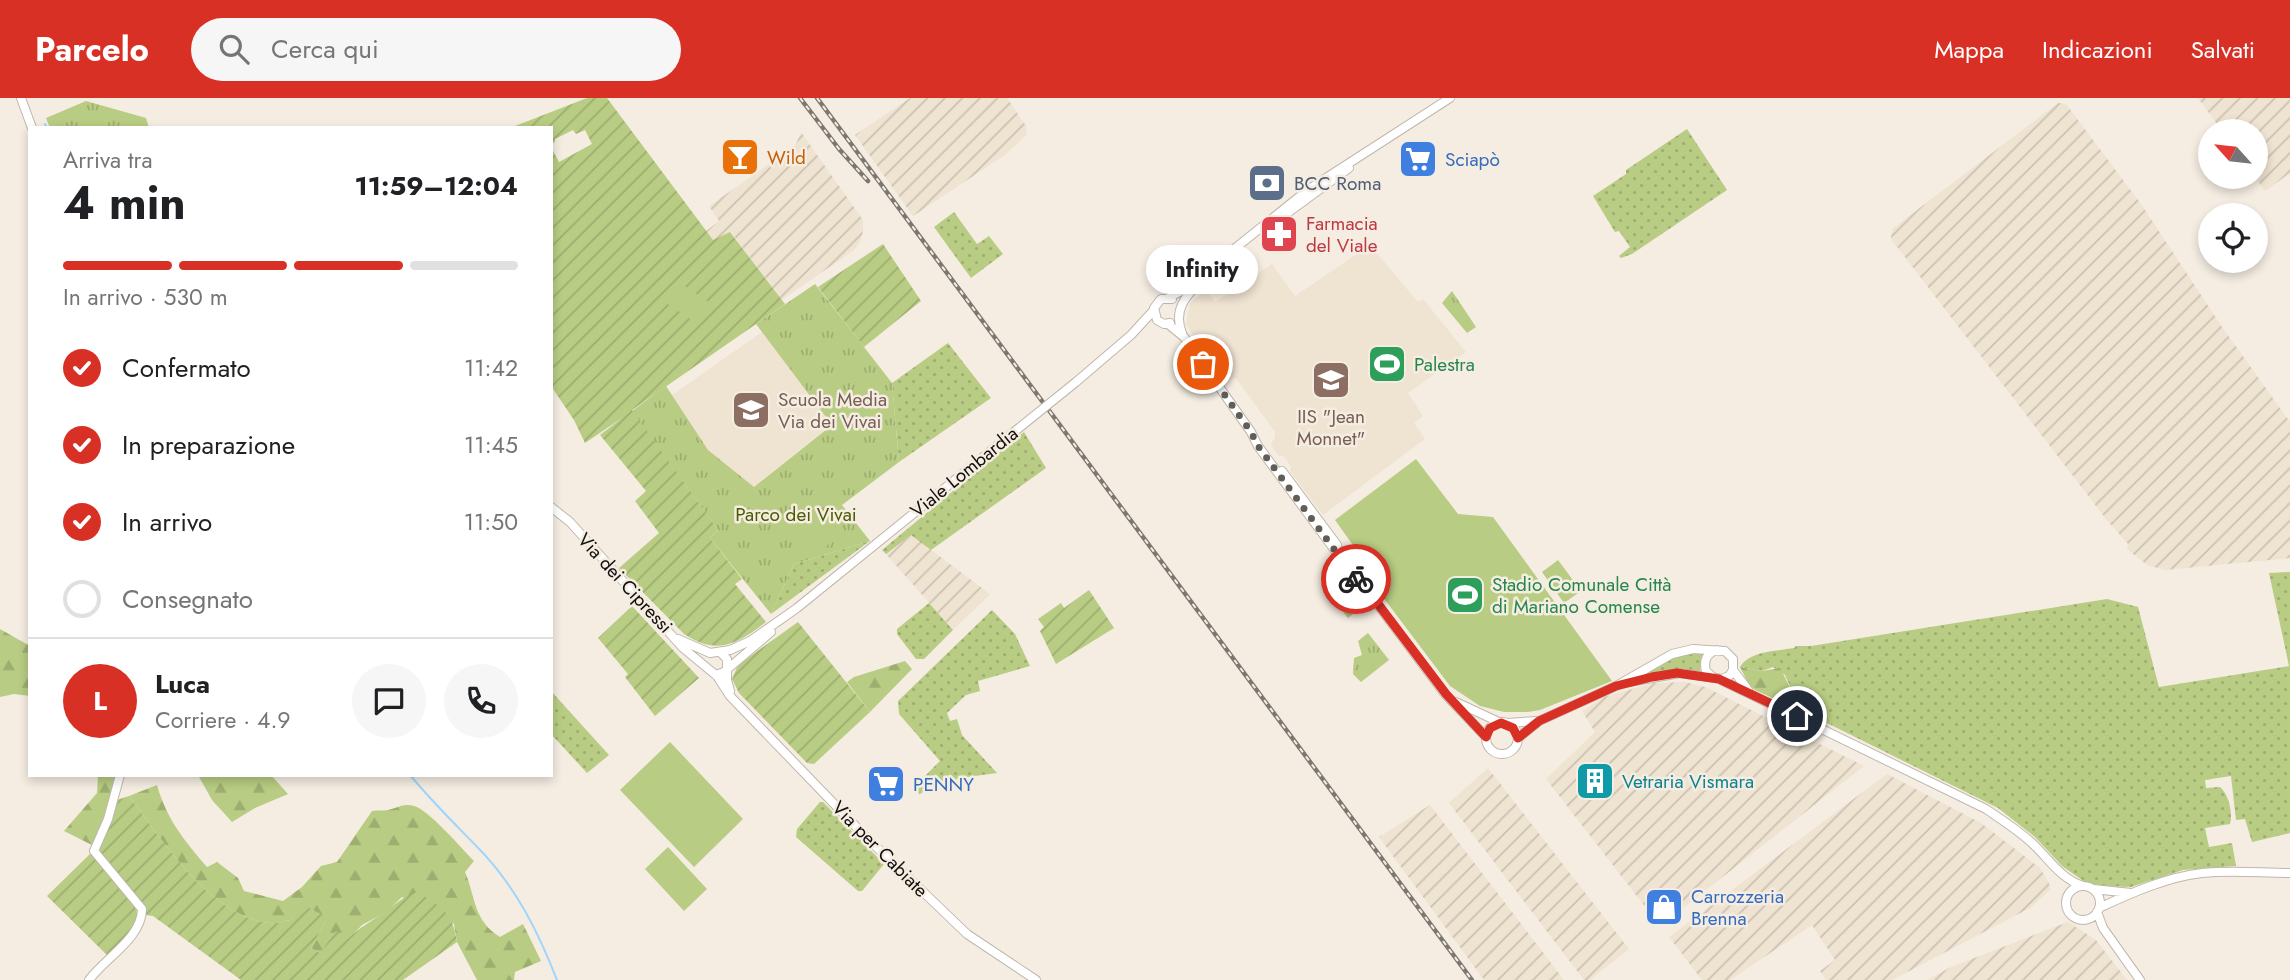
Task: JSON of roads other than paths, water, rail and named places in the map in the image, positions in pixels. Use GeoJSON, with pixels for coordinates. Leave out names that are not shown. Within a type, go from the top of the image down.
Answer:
{"type":"FeatureCollection","features":[{"type":"Feature","properties":{"kind":"street"},"geometry":{"type":"LineString","coordinates":[[23,98],[33,126]]}},
{"type":"Feature","properties":{"kind":"street"},"geometry":{"type":"LineString","coordinates":[[1164,323],[1178,313],[1194,288],[1224,261],[1450,98]]}},
{"type":"Feature","properties":{"kind":"street"},"geometry":{"type":"LineString","coordinates":[[1405,128],[1309,189],[1183,290],[1158,301],[1154,310],[1155,317],[1184,337],[1378,604],[1446,694],[1486,737],[1491,750],[1501,754],[1511,751],[1518,738],[1539,721],[1616,686],[1677,652],[1693,649],[1725,651],[1731,656],[1733,670],[1750,693]]}},
{"type":"Feature","properties":{"kind":"street"},"geometry":{"type":"LineString","coordinates":[[1168,298],[1174,300],[1184,337]]}},
{"type":"Feature","properties":{"kind":"street","name":"Viale Lombardia"},"geometry":{"type":"LineString","coordinates":[[727,668],[1076,382],[1131,335],[1154,310]]}},
{"type":"Feature","properties":{"kind":"street","name":"Viale Lombardia"},"geometry":{"type":"LineString","coordinates":[[1131,335],[1149,324],[1164,323]]}},
{"type":"Feature","properties":{"kind":"street","name":"Via dei Cipressi"},"geometry":{"type":"LineString","coordinates":[[553,511],[565,518],[683,648],[706,667]]}},
{"type":"Feature","properties":{"kind":"street","name":"Viale Lombardia"},"geometry":{"type":"LineString","coordinates":[[717,653],[746,643],[797,608]]}},
{"type":"Feature","properties":{"kind":"street","name":"Via dei Cipressi"},"geometry":{"type":"LineString","coordinates":[[676,638],[705,652],[717,653]]}},
{"type":"Feature","properties":{"kind":"street"},"geometry":{"type":"LineString","coordinates":[[1717,650],[1709,654],[1704,664],[1709,675],[1986,810],[2015,828],[2061,874],[2074,883],[2134,893]]}},
{"type":"Feature","properties":{"kind":"street"},"geometry":{"type":"LineString","coordinates":[[727,668],[721,674],[709,671],[706,667],[708,657],[717,653],[727,659],[728,686],[737,703]]}},
{"type":"Feature","properties":{"kind":"street"},"geometry":{"type":"LineString","coordinates":[[1616,686],[1677,673],[1718,679],[1728,676],[1733,670]]}},
{"type":"Feature","properties":{"kind":"street","name":"Via per Cabiate"},"geometry":{"type":"LineString","coordinates":[[716,674],[726,692],[867,838],[967,934],[1036,980]]}},
{"type":"Feature","properties":{"kind":"street"},"geometry":{"type":"LineString","coordinates":[[1446,694],[1469,710],[1513,728],[1518,738]]}},
{"type":"Feature","properties":{"kind":"street"},"geometry":{"type":"LineString","coordinates":[[1486,737],[1490,728],[1503,723],[1539,721]]}},
{"type":"Feature","properties":{"kind":"street"},"geometry":{"type":"LineString","coordinates":[[89,980],[136,932],[142,918],[142,909],[94,852],[108,818],[119,777]]}},
{"type":"Feature","properties":{"kind":"street"},"geometry":{"type":"LineString","coordinates":[[2086,919],[2098,910],[2134,893],[2181,877],[2204,873],[2290,873]]}},
{"type":"Feature","properties":{"kind":"street"},"geometry":{"type":"LineString","coordinates":[[2061,874],[2069,912],[2077,918],[2086,919],[2109,937]]}},
{"type":"Feature","properties":{"kind":"street"},"geometry":{"type":"LineString","coordinates":[[2067,897],[2074,889],[2088,887]]}},
{"type":"Feature","properties":{"kind":"street"},"geometry":{"type":"LineString","coordinates":[[2088,887],[2099,897],[2098,910],[2103,928],[2140,980]]}},
{"type":"Feature","properties":{"kind":"waterway"},"geometry":{"type":"LineString","coordinates":[[412,777],[484,854],[507,883],[535,930],[557,980]]}},
{"type":"Feature","properties":{"kind":"railway"},"geometry":{"type":"LineString","coordinates":[[800,98],[839,149],[868,181]]}},
{"type":"Feature","properties":{"kind":"railway"},"geometry":{"type":"LineString","coordinates":[[817,98],[1472,980]]}},
{"type":"Feature","properties":{"kind":"place","name":"Wild"},"geometry":{"type":"Point","coordinates":[740,157]}},
{"type":"Feature","properties":{"kind":"place","name":"Sciapò"},"geometry":{"type":"Point","coordinates":[1418,159]}},
{"type":"Feature","properties":{"kind":"place","name":"BCC Roma"},"geometry":{"type":"Point","coordinates":[1267,183]}},
{"type":"Feature","properties":{"kind":"place","name":"Farmacia del Viale"},"geometry":{"type":"Point","coordinates":[1279,234]}},
{"type":"Feature","properties":{"kind":"place","name":"Infinity"},"geometry":{"type":"Point","coordinates":[1203,364]}},
{"type":"Feature","properties":{"kind":"place","name":"Palestra"},"geometry":{"type":"Point","coordinates":[1387,364]}},
{"type":"Feature","properties":{"kind":"place","name":"IIS \"Jean Monnet\""},"geometry":{"type":"Point","coordinates":[1331,380]}},
{"type":"Feature","properties":{"kind":"place","name":"Scuola Media Via dei Vivai"},"geometry":{"type":"Point","coordinates":[751,410]}},
{"type":"Feature","properties":{"kind":"place","name":"Stadio Comunale Città di Mariano Comense"},"geometry":{"type":"Point","coordinates":[1465,595]}},
{"type":"Feature","properties":{"kind":"place","name":"Vetraria Vismara"},"geometry":{"type":"Point","coordinates":[1595,781]}},
{"type":"Feature","properties":{"kind":"place","name":"PENNY"},"geometry":{"type":"Point","coordinates":[886,784]}},
{"type":"Feature","properties":{"kind":"place","name":"Carrozzeria Brenna"},"geometry":{"type":"Point","coordinates":[1664,907]}},
{"type":"Feature","properties":{"kind":"park label","name":"Parco dei Vivai"},"geometry":{"type":"Point","coordinates":[796,514]}}]}
